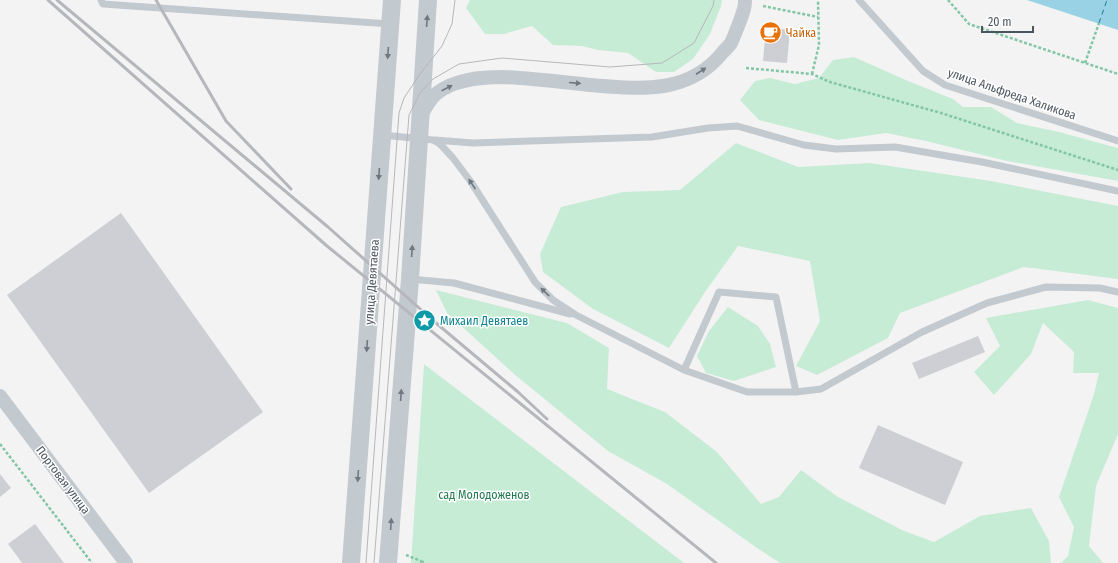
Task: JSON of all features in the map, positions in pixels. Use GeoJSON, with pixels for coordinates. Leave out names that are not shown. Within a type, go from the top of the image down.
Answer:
{"type":"FeatureCollection","features":[{"type":"Feature","properties":{"kind":"street","name":"улица Девятаева"},"geometry":{"type":"LineString","coordinates":[[351,563],[392,0]]}},
{"type":"Feature","properties":{"kind":"street"},"geometry":{"type":"LineString","coordinates":[[395,558],[410,279],[426,139],[421,116],[428,0]]}},
{"type":"Feature","properties":{"kind":"street"},"geometry":{"type":"LineString","coordinates":[[421,116],[436,94],[450,86],[466,80],[485,77],[516,78],[631,88],[656,87],[681,82],[696,75],[716,62],[731,42],[744,9],[745,0]]}},
{"type":"Feature","properties":{"kind":"street","name":"Портовая улица"},"geometry":{"type":"LineString","coordinates":[[0,396],[126,563]]}},
{"type":"Feature","properties":{"kind":"lane"},"geometry":{"type":"LineString","coordinates":[[101,0],[103,4],[390,24]]}},
{"type":"Feature","properties":{"kind":"lane","name":"улица Альфреда Халикова"},"geometry":{"type":"LineString","coordinates":[[859,0],[923,71],[945,85],[1118,141]]}},
{"type":"Feature","properties":{"kind":"lane"},"geometry":{"type":"LineString","coordinates":[[382,135],[473,143],[652,137],[708,128],[737,126],[804,145],[836,149],[895,147],[982,162],[1118,191]]}},
{"type":"Feature","properties":{"kind":"lane"},"geometry":{"type":"LineString","coordinates":[[426,139],[440,144],[458,164],[535,282],[553,300],[576,315],[684,370],[747,392],[796,392],[821,389],[922,332],[987,302],[1046,286],[1100,288],[1118,292]]}},
{"type":"Feature","properties":{"kind":"lane"},"geometry":{"type":"LineString","coordinates":[[410,279],[454,283],[576,315]]}},
{"type":"Feature","properties":{"kind":"lane"},"geometry":{"type":"LineString","coordinates":[[684,370],[719,292],[776,297],[796,392]]}},
{"type":"Feature","properties":{"kind":"path"},"geometry":{"type":"LineString","coordinates":[[812,74],[819,45],[818,0]]}},
{"type":"Feature","properties":{"kind":"path"},"geometry":{"type":"LineString","coordinates":[[948,0],[969,24],[1118,74]]}},
{"type":"Feature","properties":{"kind":"path"},"geometry":{"type":"LineString","coordinates":[[763,6],[818,17]]}},
{"type":"Feature","properties":{"kind":"path"},"geometry":{"type":"LineString","coordinates":[[1085,63],[1099,24]]}},
{"type":"Feature","properties":{"kind":"path"},"geometry":{"type":"LineString","coordinates":[[746,68],[812,74],[830,82],[941,113],[1118,170]]}},
{"type":"Feature","properties":{"kind":"path"},"geometry":{"type":"LineString","coordinates":[[0,444],[92,563]]}},
{"type":"Feature","properties":{"kind":"path"},"geometry":{"type":"LineString","coordinates":[[395,558],[425,563]]}},
{"type":"Feature","properties":{"kind":"green space"},"geometry":{"type":"Polygon","coordinates":[[[470,0],[722,0],[710,34],[693,59],[674,72],[656,72],[628,53],[598,50],[582,46],[553,45],[532,26],[504,34],[485,34],[466,8],[470,0]]]}},
{"type":"Feature","properties":{"kind":"green space"},"geometry":{"type":"Polygon","coordinates":[[[854,57],[953,99],[963,107],[991,107],[1017,123],[1059,132],[1118,148],[1118,181],[1007,161],[926,141],[886,133],[838,140],[759,120],[740,100],[755,81],[770,78],[795,84],[819,78],[833,60],[854,57]]]}},
{"type":"Feature","properties":{"kind":"green space"},"geometry":{"type":"Polygon","coordinates":[[[736,143],[798,167],[870,163],[991,181],[1118,206],[1118,279],[1024,267],[900,313],[888,338],[817,375],[796,366],[820,321],[810,261],[738,246],[705,292],[669,348],[593,309],[543,272],[540,254],[561,207],[623,192],[680,190],[736,143]]]}},
{"type":"Feature","properties":{"kind":"green space"},"geometry":{"type":"Polygon","coordinates":[[[436,290],[567,323],[609,348],[607,389],[665,412],[717,452],[761,504],[779,497],[801,470],[838,497],[904,531],[934,542],[980,516],[1031,508],[1049,541],[1051,563],[780,563],[667,484],[608,451],[514,374],[447,313],[436,290]]]}},
{"type":"Feature","properties":{"kind":"green space"},"geometry":{"type":"Polygon","coordinates":[[[1088,300],[1118,308],[1118,434],[1096,486],[1089,546],[1103,563],[1061,563],[1068,556],[1074,527],[1059,497],[1094,394],[1099,373],[1073,373],[1074,352],[1043,323],[1031,354],[994,395],[974,372],[1000,346],[986,318],[1088,300]]]}},
{"type":"Feature","properties":{"kind":"green space"},"geometry":{"type":"Polygon","coordinates":[[[728,307],[758,326],[770,344],[776,367],[734,381],[706,373],[697,356],[709,331],[728,307]]]}},
{"type":"Feature","properties":{"kind":"green space","name":"сад Молодоженов"},"geometry":{"type":"Polygon","coordinates":[[[424,364],[684,563],[411,563],[424,364]]]}},
{"type":"Feature","properties":{"kind":"water"},"geometry":{"type":"Polygon","coordinates":[[[1027,0],[1118,0],[1118,30],[1027,0]]]}},
{"type":"Feature","properties":{"kind":"building"},"geometry":{"type":"Polygon","coordinates":[[[766,27],[790,30],[787,63],[763,61],[766,27]]]}},
{"type":"Feature","properties":{"kind":"building"},"geometry":{"type":"Polygon","coordinates":[[[121,213],[263,412],[149,493],[7,295],[121,213]]]}},
{"type":"Feature","properties":{"kind":"building"},"geometry":{"type":"Polygon","coordinates":[[[978,336],[985,352],[919,379],[912,363],[978,336]]]}},
{"type":"Feature","properties":{"kind":"building"},"geometry":{"type":"Polygon","coordinates":[[[878,425],[963,462],[945,505],[859,468],[878,425]]]}},
{"type":"Feature","properties":{"kind":"building"},"geometry":{"type":"Polygon","coordinates":[[[0,474],[11,488],[0,497],[0,474]]]}},
{"type":"Feature","properties":{"kind":"building"},"geometry":{"type":"Polygon","coordinates":[[[35,524],[64,563],[22,563],[8,544],[35,524]]]}},
{"type":"Feature","properties":{"kind":"ferry route"},"geometry":{"type":"LineString","coordinates":[[1099,23],[1107,0]]}},
{"type":"Feature","properties":{"kind":"tram line"},"geometry":{"type":"LineString","coordinates":[[366,563],[399,113],[404,98],[420,74],[442,46],[452,24],[455,0]]}},
{"type":"Feature","properties":{"kind":"tram line"},"geometry":{"type":"LineString","coordinates":[[374,563],[409,115],[420,93],[433,79],[459,64],[502,58],[610,67],[662,63],[694,43],[713,6],[714,0]]}},
{"type":"Feature","properties":{"kind":"railway"},"geometry":{"type":"LineString","coordinates":[[48,0],[327,246],[716,563]]}},
{"type":"Feature","properties":{"kind":"railway"},"geometry":{"type":"LineString","coordinates":[[57,0],[328,227],[547,419]]}},
{"type":"Feature","properties":{"kind":"railway"},"geometry":{"type":"LineString","coordinates":[[156,0],[226,121],[291,189]]}},
{"type":"Feature","properties":{"kind":"place","name":"Чайка"},"geometry":{"type":"Point","coordinates":[770,33]}},
{"type":"Feature","properties":{"kind":"place","name":"Михаил Девятаев"},"geometry":{"type":"Point","coordinates":[424,321]}}]}
